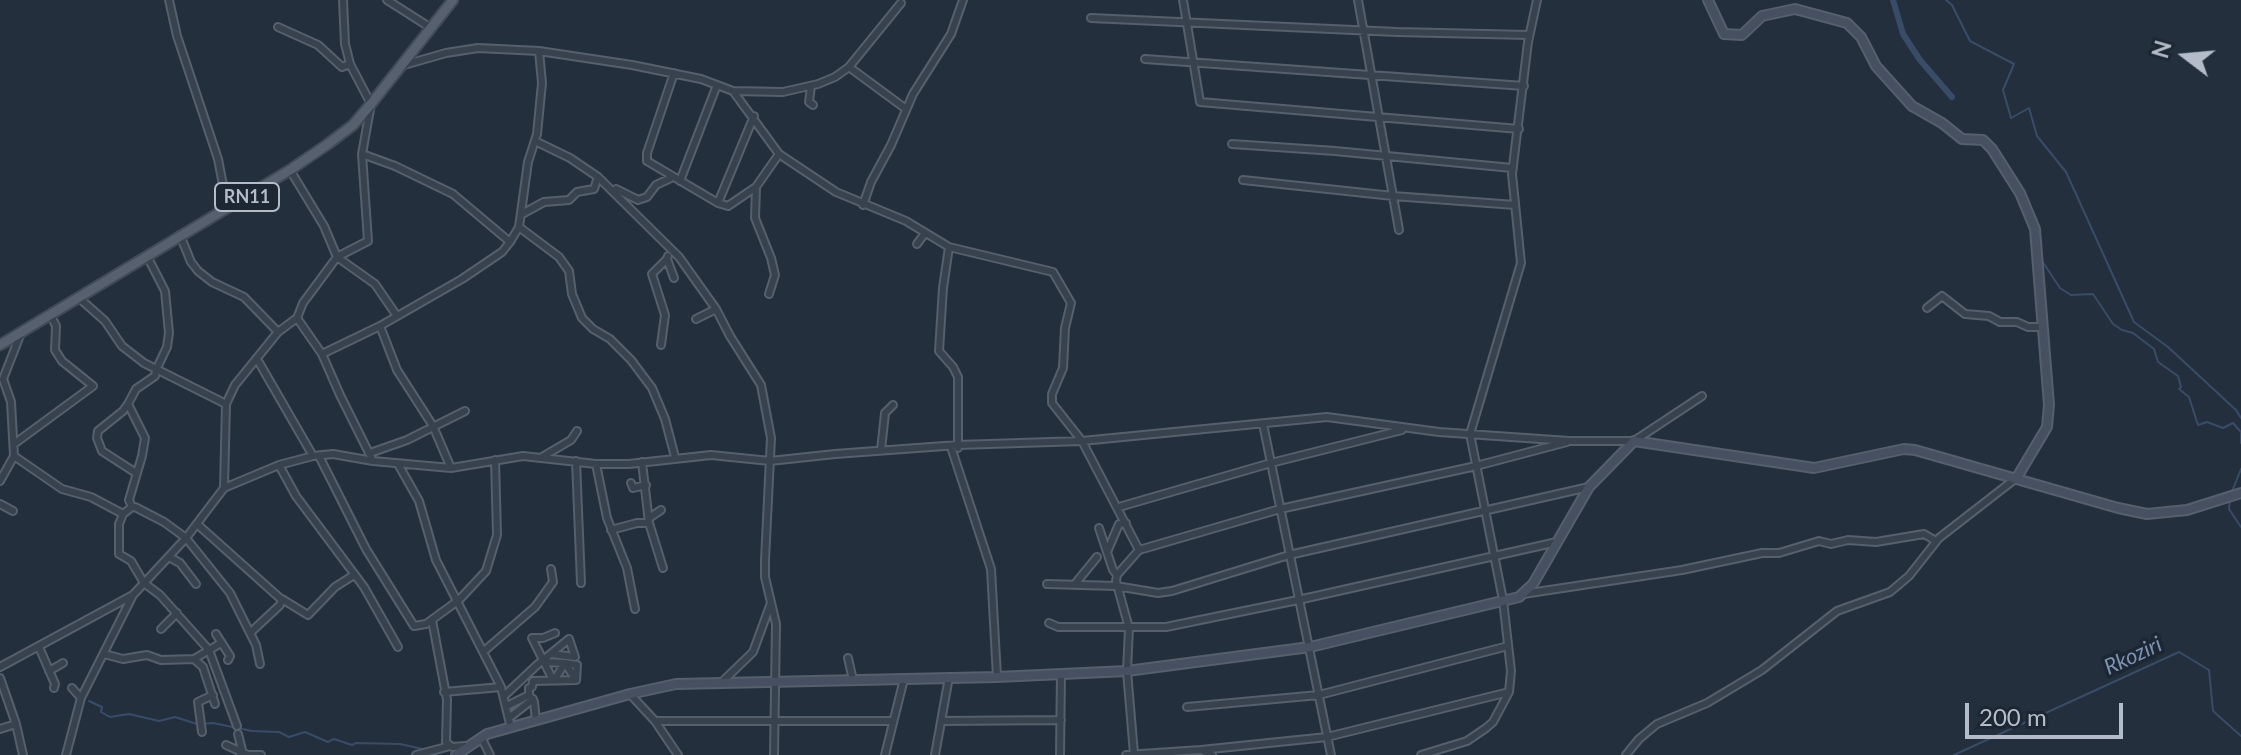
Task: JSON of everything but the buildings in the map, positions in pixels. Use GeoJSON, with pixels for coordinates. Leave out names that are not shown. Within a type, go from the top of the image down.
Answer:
{"type":"FeatureCollection","features":[{"type":"Feature","properties":{"kind":"main road","name":"RN11"},"geometry":{"type":"LineString","coordinates":[[0,345],[290,170],[344,132],[404,65],[453,0]]}},
{"type":"Feature","properties":{"kind":"street"},"geometry":{"type":"LineString","coordinates":[[169,0],[177,36],[218,159],[223,185],[222,212]]}},
{"type":"Feature","properties":{"kind":"street"},"geometry":{"type":"LineString","coordinates":[[224,488],[226,404],[240,377],[278,332],[297,318],[303,303],[337,257],[368,241],[362,154],[371,104],[350,64],[345,44],[343,0]]}},
{"type":"Feature","properties":{"kind":"street"},"geometry":{"type":"LineString","coordinates":[[387,0],[432,28]]}},
{"type":"Feature","properties":{"kind":"street"},"geometry":{"type":"LineString","coordinates":[[863,205],[906,109],[951,34],[963,0]]}},
{"type":"Feature","properties":{"kind":"street"},"geometry":{"type":"LineString","coordinates":[[1183,0],[1200,102],[1519,129]]}},
{"type":"Feature","properties":{"kind":"street"},"geometry":{"type":"LineString","coordinates":[[1358,0],[1399,230]]}},
{"type":"Feature","properties":{"kind":"street"},"geometry":{"type":"LineString","coordinates":[[1421,755],[1438,753],[1467,741],[1486,728],[1493,722],[1509,692],[1511,671],[1503,600],[1470,434],[1521,263],[1512,168],[1529,35],[1537,0]]}},
{"type":"Feature","properties":{"kind":"street"},"geometry":{"type":"LineString","coordinates":[[1626,755],[1657,724],[1707,703],[1762,670],[1837,611],[1890,592],[1909,576],[1936,541],[2016,479],[2049,419],[2036,238],[2032,220],[2020,193],[1987,142],[1962,139],[1912,106],[1876,66],[1854,28],[1844,22],[1795,9],[1762,16],[1742,35],[1724,34],[1708,0]]}},
{"type":"Feature","properties":{"kind":"street"},"geometry":{"type":"LineString","coordinates":[[404,65],[478,48],[539,51],[674,73],[733,91],[781,92],[811,86],[835,77],[849,67],[901,3]]}},
{"type":"Feature","properties":{"kind":"street"},"geometry":{"type":"LineString","coordinates":[[1091,18],[1529,35]]}},
{"type":"Feature","properties":{"kind":"street"},"geometry":{"type":"LineString","coordinates":[[278,27],[318,45],[342,67],[350,64]]}},
{"type":"Feature","properties":{"kind":"street"},"geometry":{"type":"LineString","coordinates":[[322,354],[380,326],[482,267],[510,242],[519,227],[528,162],[535,141],[542,83],[539,51]]}},
{"type":"Feature","properties":{"kind":"street"},"geometry":{"type":"LineString","coordinates":[[1145,59],[1524,86]]}},
{"type":"Feature","properties":{"kind":"street"},"geometry":{"type":"LineString","coordinates":[[849,67],[906,109]]}},
{"type":"Feature","properties":{"kind":"street"},"geometry":{"type":"LineString","coordinates":[[674,73],[647,161],[728,206],[756,187],[779,154]]}},
{"type":"Feature","properties":{"kind":"street"},"geometry":{"type":"LineString","coordinates":[[598,177],[606,178],[615,189],[638,200],[647,197],[656,185],[676,179],[717,85]]}},
{"type":"Feature","properties":{"kind":"street"},"geometry":{"type":"LineString","coordinates":[[811,86],[809,102],[813,105]]}},
{"type":"Feature","properties":{"kind":"street"},"geometry":{"type":"LineString","coordinates":[[733,91],[779,154],[836,192],[906,221],[949,247],[1053,272],[1071,303],[1065,328],[1063,368],[1051,399],[1082,441],[1139,550]]}},
{"type":"Feature","properties":{"kind":"street"},"geometry":{"type":"LineString","coordinates":[[718,203],[754,116]]}},
{"type":"Feature","properties":{"kind":"street"},"geometry":{"type":"LineString","coordinates":[[535,141],[570,158],[598,177],[679,257],[716,309],[761,385],[771,438],[765,560],[776,624],[774,755]]}},
{"type":"Feature","properties":{"kind":"street"},"geometry":{"type":"LineString","coordinates":[[1232,144],[1512,168]]}},
{"type":"Feature","properties":{"kind":"street"},"geometry":{"type":"LineString","coordinates":[[362,154],[453,194],[510,242]]}},
{"type":"Feature","properties":{"kind":"street"},"geometry":{"type":"LineString","coordinates":[[290,170],[324,226],[337,257],[375,284],[397,316]]}},
{"type":"Feature","properties":{"kind":"street"},"geometry":{"type":"LineString","coordinates":[[522,214],[544,202],[569,200],[577,192],[594,189],[598,177]]}},
{"type":"Feature","properties":{"kind":"street"},"geometry":{"type":"LineString","coordinates":[[1243,180],[1515,205]]}},
{"type":"Feature","properties":{"kind":"street"},"geometry":{"type":"LineString","coordinates":[[756,187],[755,218],[775,275],[769,294]]}},
{"type":"Feature","properties":{"kind":"street"},"geometry":{"type":"LineString","coordinates":[[519,227],[564,263],[582,318],[610,339],[652,388],[675,457]]}},
{"type":"Feature","properties":{"kind":"street"},"geometry":{"type":"LineString","coordinates":[[917,244],[925,233]]}},
{"type":"Feature","properties":{"kind":"street"},"geometry":{"type":"LineString","coordinates":[[180,235],[198,271],[212,282],[244,297],[278,332]]}},
{"type":"Feature","properties":{"kind":"street"},"geometry":{"type":"LineString","coordinates":[[949,247],[939,351],[958,377],[956,447],[991,569],[997,677]]}},
{"type":"Feature","properties":{"kind":"street"},"geometry":{"type":"LineString","coordinates":[[661,345],[665,315],[652,274],[667,259],[671,249]]}},
{"type":"Feature","properties":{"kind":"street"},"geometry":{"type":"LineString","coordinates":[[136,473],[102,451],[97,438],[98,431],[123,411],[136,389],[154,378],[167,347],[169,315],[165,291],[147,256]]}},
{"type":"Feature","properties":{"kind":"street"},"geometry":{"type":"LineString","coordinates":[[667,259],[674,278]]}},
{"type":"Feature","properties":{"kind":"street"},"geometry":{"type":"LineString","coordinates":[[1927,308],[1942,296],[1965,314],[1989,316],[2000,322],[2017,322],[2028,327],[2043,327]]}},
{"type":"Feature","properties":{"kind":"street"},"geometry":{"type":"LineString","coordinates":[[78,297],[105,321],[122,346],[156,370],[226,404]]}},
{"type":"Feature","properties":{"kind":"street"},"geometry":{"type":"LineString","coordinates":[[696,319],[716,309]]}},
{"type":"Feature","properties":{"kind":"street"},"geometry":{"type":"LineString","coordinates":[[14,444],[93,386],[62,361],[55,350],[56,326],[50,314]]}},
{"type":"Feature","properties":{"kind":"street"},"geometry":{"type":"LineString","coordinates":[[297,318],[322,354],[373,461]]}},
{"type":"Feature","properties":{"kind":"street"},"geometry":{"type":"LineString","coordinates":[[380,326],[397,370],[433,426],[451,468]]}},
{"type":"Feature","properties":{"kind":"street"},"geometry":{"type":"LineString","coordinates":[[0,481],[14,456],[11,402],[3,379],[21,333]]}},
{"type":"Feature","properties":{"kind":"street"},"geometry":{"type":"LineString","coordinates":[[257,359],[316,456],[366,549],[412,623],[419,626],[459,600],[486,571],[497,535],[495,460]]}},
{"type":"Feature","properties":{"kind":"street"},"geometry":{"type":"LineString","coordinates":[[1523,594],[1533,584],[1589,487],[1634,441],[1702,396]]}},
{"type":"Feature","properties":{"kind":"street"},"geometry":{"type":"LineString","coordinates":[[128,404],[145,438],[129,500],[132,507],[164,522],[186,538],[222,580],[250,633],[259,653],[260,664]]}},
{"type":"Feature","properties":{"kind":"street"},"geometry":{"type":"LineString","coordinates":[[881,450],[885,413],[893,405]]}},
{"type":"Feature","properties":{"kind":"street"},"geometry":{"type":"LineString","coordinates":[[370,453],[407,440],[465,411]]}},
{"type":"Feature","properties":{"kind":"street"},"geometry":{"type":"LineString","coordinates":[[66,755],[81,698],[133,595],[186,538],[224,488],[279,465],[316,456],[333,454],[451,468],[523,456],[596,464],[711,455],[770,461],[881,450],[1082,441],[1333,417],[1406,429],[1569,441],[1634,441],[1814,468],[1909,449],[2147,514],[2187,510],[2241,493]]}},
{"type":"Feature","properties":{"kind":"street"},"geometry":{"type":"LineString","coordinates":[[656,420],[666,423]]}},
{"type":"Feature","properties":{"kind":"street"},"geometry":{"type":"LineString","coordinates":[[1263,424],[1331,755]]}},
{"type":"Feature","properties":{"kind":"street"},"geometry":{"type":"LineString","coordinates":[[1119,507],[1143,504],[1271,463],[1406,429]]}},
{"type":"Feature","properties":{"kind":"street"},"geometry":{"type":"LineString","coordinates":[[542,457],[571,440],[577,431]]}},
{"type":"Feature","properties":{"kind":"street"},"geometry":{"type":"LineString","coordinates":[[1134,754],[1127,671],[1129,628],[1116,586],[1117,575],[1139,550],[1280,509],[1476,466],[1569,441]]}},
{"type":"Feature","properties":{"kind":"street"},"geometry":{"type":"LineString","coordinates":[[14,456],[62,489],[91,497],[123,514]]}},
{"type":"Feature","properties":{"kind":"street"},"geometry":{"type":"LineString","coordinates":[[576,461],[581,583]]}},
{"type":"Feature","properties":{"kind":"street"},"geometry":{"type":"LineString","coordinates":[[642,462],[651,532],[663,568]]}},
{"type":"Feature","properties":{"kind":"street"},"geometry":{"type":"LineString","coordinates":[[398,464],[419,501],[436,560],[506,694],[511,728]]}},
{"type":"Feature","properties":{"kind":"street"},"geometry":{"type":"LineString","coordinates":[[596,464],[611,530],[627,568],[635,609]]}},
{"type":"Feature","properties":{"kind":"street"},"geometry":{"type":"LineString","coordinates":[[279,465],[296,496],[364,587],[398,647]]}},
{"type":"Feature","properties":{"kind":"street"},"geometry":{"type":"LineString","coordinates":[[631,483],[633,488],[646,485]]}},
{"type":"Feature","properties":{"kind":"street"},"geometry":{"type":"LineString","coordinates":[[1047,584],[1116,586],[1158,593],[1172,591],[1289,555],[1589,487]]}},
{"type":"Feature","properties":{"kind":"street"},"geometry":{"type":"LineString","coordinates":[[0,504],[13,511]]}},
{"type":"Feature","properties":{"kind":"street"},"geometry":{"type":"LineString","coordinates":[[132,507],[123,514],[119,524],[119,554],[131,561],[144,583],[209,650],[245,754]]}},
{"type":"Feature","properties":{"kind":"street"},"geometry":{"type":"LineString","coordinates":[[611,530],[649,521],[661,510]]}},
{"type":"Feature","properties":{"kind":"street"},"geometry":{"type":"LineString","coordinates":[[1107,552],[1119,524],[1126,523]]}},
{"type":"Feature","properties":{"kind":"street"},"geometry":{"type":"LineString","coordinates":[[197,524],[279,597],[308,615],[335,587],[354,575]]}},
{"type":"Feature","properties":{"kind":"street"},"geometry":{"type":"LineString","coordinates":[[1099,528],[1117,575]]}},
{"type":"Feature","properties":{"kind":"street"},"geometry":{"type":"LineString","coordinates":[[642,534],[651,532]]}},
{"type":"Feature","properties":{"kind":"street"},"geometry":{"type":"LineString","coordinates":[[441,748],[456,755],[481,737],[630,694],[676,684],[1127,671],[1310,647],[1523,594],[1682,570],[1762,553],[1779,553],[1819,541],[1831,544],[1851,540],[1876,542],[1924,534],[1936,541]]}},
{"type":"Feature","properties":{"kind":"street"},"geometry":{"type":"LineString","coordinates":[[1049,623],[1058,627],[1166,627],[1557,542]]}},
{"type":"Feature","properties":{"kind":"street"},"geometry":{"type":"LineString","coordinates":[[169,557],[180,563],[196,584]]}},
{"type":"Feature","properties":{"kind":"street"},"geometry":{"type":"LineString","coordinates":[[1075,584],[1097,557]]}},
{"type":"Feature","properties":{"kind":"street"},"geometry":{"type":"LineString","coordinates":[[483,652],[535,607],[553,582],[551,569]]}},
{"type":"Feature","properties":{"kind":"street"},"geometry":{"type":"LineString","coordinates":[[0,667],[133,595]]}},
{"type":"Feature","properties":{"kind":"street"},"geometry":{"type":"LineString","coordinates":[[250,633],[280,605],[282,600],[279,597]]}},
{"type":"Feature","properties":{"kind":"street"},"geometry":{"type":"LineString","coordinates":[[721,683],[753,652],[771,602]]}},
{"type":"Feature","properties":{"kind":"street"},"geometry":{"type":"LineString","coordinates":[[161,629],[187,608]]}},
{"type":"Feature","properties":{"kind":"street"},"geometry":{"type":"LineString","coordinates":[[432,620],[448,711],[446,742],[450,746]]}},
{"type":"Feature","properties":{"kind":"street"},"geometry":{"type":"LineString","coordinates":[[554,680],[544,654],[532,638],[555,633]]}},
{"type":"Feature","properties":{"kind":"street"},"geometry":{"type":"LineString","coordinates":[[216,634],[230,656],[228,660]]}},
{"type":"Feature","properties":{"kind":"street"},"geometry":{"type":"LineString","coordinates":[[104,654],[123,659],[147,655],[161,660],[194,659],[221,643]]}},
{"type":"Feature","properties":{"kind":"street"},"geometry":{"type":"LineString","coordinates":[[1187,707],[1319,695],[1508,646]]}},
{"type":"Feature","properties":{"kind":"street"},"geometry":{"type":"LineString","coordinates":[[39,647],[54,688]]}},
{"type":"Feature","properties":{"kind":"street"},"geometry":{"type":"LineString","coordinates":[[536,721],[531,692],[533,681],[576,680],[577,665],[565,664],[544,654]]}},
{"type":"Feature","properties":{"kind":"street"},"geometry":{"type":"LineString","coordinates":[[506,694],[544,654]]}},
{"type":"Feature","properties":{"kind":"street"},"geometry":{"type":"LineString","coordinates":[[848,658],[853,680]]}},
{"type":"Feature","properties":{"kind":"street"},"geometry":{"type":"LineString","coordinates":[[194,659],[202,664],[215,704]]}},
{"type":"Feature","properties":{"kind":"street"},"geometry":{"type":"LineString","coordinates":[[49,671],[63,663]]}},
{"type":"Feature","properties":{"kind":"street"},"geometry":{"type":"LineString","coordinates":[[554,680],[565,664]]}},
{"type":"Feature","properties":{"kind":"street"},"geometry":{"type":"LineString","coordinates":[[564,680],[565,664]]}},
{"type":"Feature","properties":{"kind":"street"},"geometry":{"type":"LineString","coordinates":[[1060,755],[1061,674]]}},
{"type":"Feature","properties":{"kind":"street"},"geometry":{"type":"LineString","coordinates":[[935,755],[949,677]]}},
{"type":"Feature","properties":{"kind":"street"},"geometry":{"type":"LineString","coordinates":[[0,678],[23,755]]}},
{"type":"Feature","properties":{"kind":"street"},"geometry":{"type":"LineString","coordinates":[[885,755],[904,679]]}},
{"type":"Feature","properties":{"kind":"street"},"geometry":{"type":"LineString","coordinates":[[520,681],[531,692]]}},
{"type":"Feature","properties":{"kind":"street"},"geometry":{"type":"LineString","coordinates":[[444,692],[501,687]]}},
{"type":"Feature","properties":{"kind":"street"},"geometry":{"type":"LineString","coordinates":[[72,688],[81,698]]}},
{"type":"Feature","properties":{"kind":"street"},"geometry":{"type":"LineString","coordinates":[[506,694],[531,692]]}},
{"type":"Feature","properties":{"kind":"street"},"geometry":{"type":"LineString","coordinates":[[507,706],[531,692]]}},
{"type":"Feature","properties":{"kind":"street"},"geometry":{"type":"LineString","coordinates":[[509,718],[531,692]]}},
{"type":"Feature","properties":{"kind":"street"},"geometry":{"type":"LineString","coordinates":[[1126,755],[1184,753],[1327,737],[1509,692]]}},
{"type":"Feature","properties":{"kind":"street"},"geometry":{"type":"LineString","coordinates":[[630,694],[655,721],[678,755]]}},
{"type":"Feature","properties":{"kind":"street"},"geometry":{"type":"LineString","coordinates":[[202,732],[198,702],[213,695]]}},
{"type":"Feature","properties":{"kind":"street"},"geometry":{"type":"LineString","coordinates":[[941,721],[1061,720]]}},
{"type":"Feature","properties":{"kind":"street"},"geometry":{"type":"LineString","coordinates":[[655,721],[893,721]]}},
{"type":"Feature","properties":{"kind":"street"},"geometry":{"type":"LineString","coordinates":[[0,729],[16,724]]}},
{"type":"Feature","properties":{"kind":"street"},"geometry":{"type":"LineString","coordinates":[[481,737],[490,755]]}},
{"type":"Feature","properties":{"kind":"street"},"geometry":{"type":"LineString","coordinates":[[226,745],[245,754],[261,755]]}},
{"type":"Feature","properties":{"kind":"street"},"geometry":{"type":"LineString","coordinates":[[416,755],[450,746],[466,746]]}},
{"type":"Feature","properties":{"kind":"street"},"geometry":{"type":"LineString","coordinates":[[1201,750],[1212,755]]}},
{"type":"Feature","properties":{"kind":"waterway"},"geometry":{"type":"LineString","coordinates":[[1893,0],[1903,34],[1920,60],[1952,97]]}},
{"type":"Feature","properties":{"kind":"waterway"},"geometry":{"type":"LineString","coordinates":[[1946,0],[1952,5],[1970,41],[2014,64],[2003,90],[2011,118],[2029,108],[2037,136],[2066,172],[2134,322],[2168,347],[2241,418]]}},
{"type":"Feature","properties":{"kind":"waterway"},"geometry":{"type":"LineString","coordinates":[[2042,261],[2060,288],[2071,295],[2093,294],[2113,324],[2133,333],[2154,349],[2158,362],[2178,376],[2179,389],[2189,397],[2198,425],[2207,422],[2223,428],[2233,423],[2241,432]]}},
{"type":"Feature","properties":{"kind":"waterway"},"geometry":{"type":"LineString","coordinates":[[2241,433],[2241,443]]}},
{"type":"Feature","properties":{"kind":"waterway"},"geometry":{"type":"LineString","coordinates":[[2231,494],[2241,469]]}},
{"type":"Feature","properties":{"kind":"waterway"},"geometry":{"type":"LineString","coordinates":[[2230,500],[2229,509],[2241,527]]}},
{"type":"Feature","properties":{"kind":"waterway","name":"Rkoziri"},"geometry":{"type":"LineString","coordinates":[[1954,755],[2179,652],[2209,670],[2213,711],[2241,736]]}},
{"type":"Feature","properties":{"kind":"waterway"},"geometry":{"type":"LineString","coordinates":[[89,701],[102,707],[101,712],[110,717],[129,714],[159,721],[175,717],[197,724],[213,723],[252,731],[279,732],[289,737],[305,732],[328,742],[334,739],[352,745],[400,744],[427,750]]}}]}
